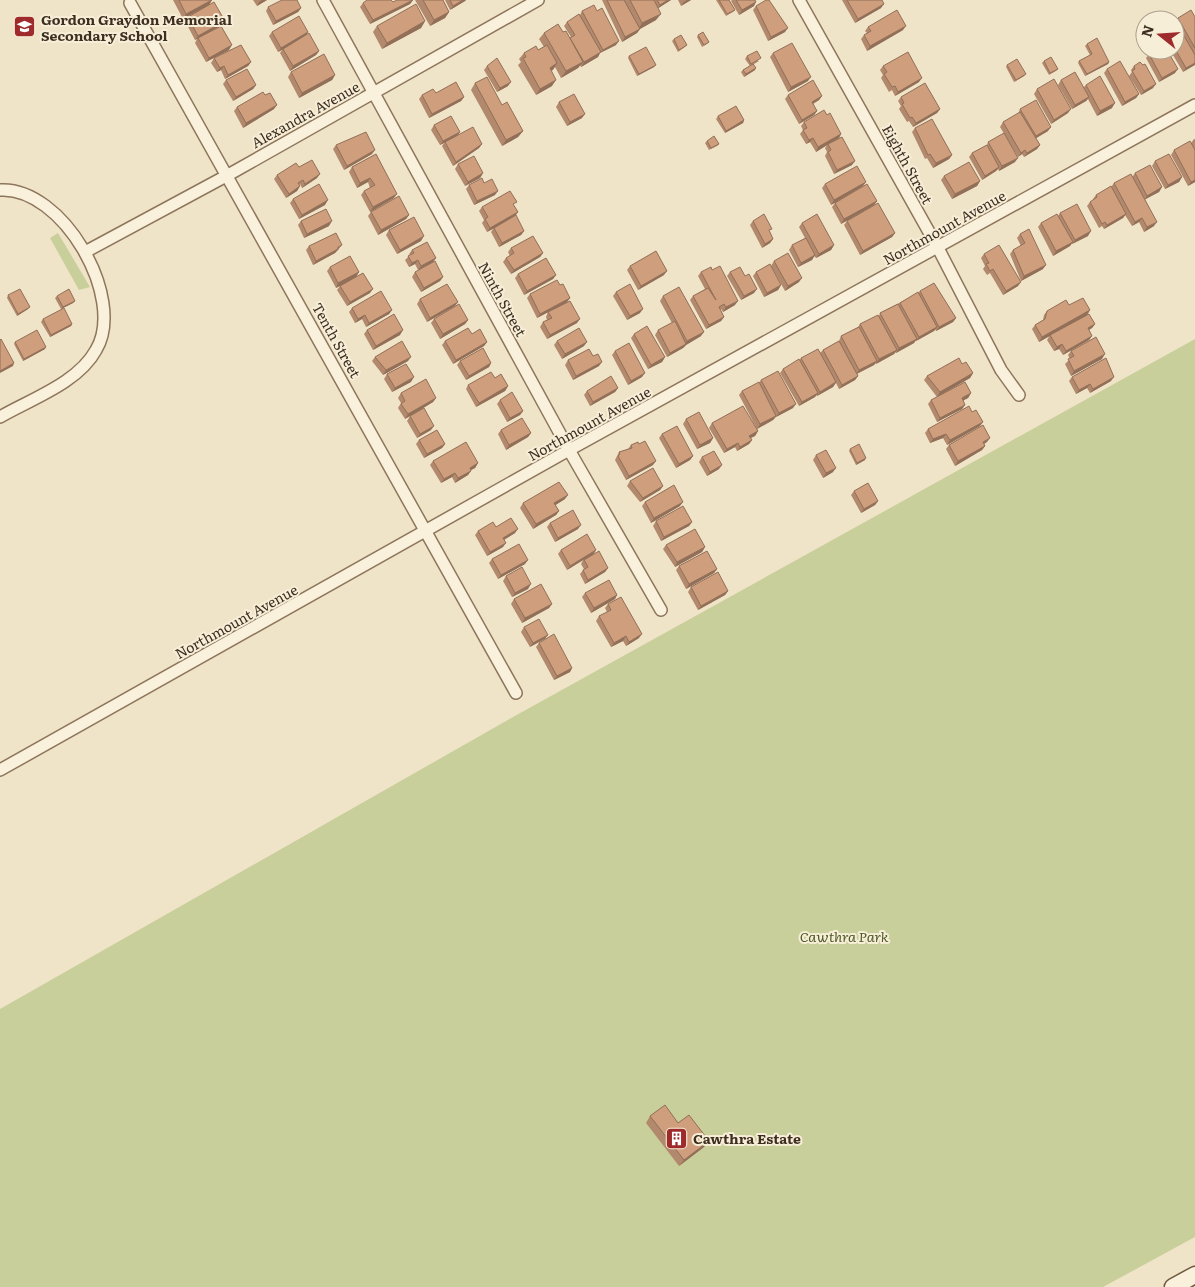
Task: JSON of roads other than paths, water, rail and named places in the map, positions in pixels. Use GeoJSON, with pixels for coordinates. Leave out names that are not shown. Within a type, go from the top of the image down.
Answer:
{"type":"FeatureCollection","features":[{"type":"Feature","properties":{"kind":"main road"},"geometry":{"type":"LineString","coordinates":[[1173,1287],[1195,1275]]}},
{"type":"Feature","properties":{"kind":"street","name":"Ninth Street"},"geometry":{"type":"LineString","coordinates":[[323,0],[569,450],[660,610]]}},
{"type":"Feature","properties":{"kind":"street","name":"Alexandra Avenue"},"geometry":{"type":"LineString","coordinates":[[85,252],[228,175],[538,0]]}},
{"type":"Feature","properties":{"kind":"street","name":"Eighth Street"},"geometry":{"type":"LineString","coordinates":[[799,0],[938,248],[1001,370],[1019,394]]}},
{"type":"Feature","properties":{"kind":"street","name":"Tenth Street"},"geometry":{"type":"LineString","coordinates":[[130,2],[516,693]]}},
{"type":"Feature","properties":{"kind":"street","name":"Northmount Avenue"},"geometry":{"type":"LineString","coordinates":[[0,770],[569,450],[1195,105]]}},
{"type":"Feature","properties":{"kind":"street"},"geometry":{"type":"LineString","coordinates":[[0,190],[32,196],[49,208],[63,222],[85,252],[104,302],[103,333],[97,349],[88,362],[76,373],[0,417]]}},
{"type":"Feature","properties":{"kind":"place","name":"Gordon Graydon Memorial Secondary School"},"geometry":{"type":"Point","coordinates":[25,27]}},
{"type":"Feature","properties":{"kind":"place","name":"Cawthra Estate"},"geometry":{"type":"Point","coordinates":[677,1138]}},
{"type":"Feature","properties":{"kind":"park label","name":"Cawthra Park"},"geometry":{"type":"Point","coordinates":[844,936]}}]}
